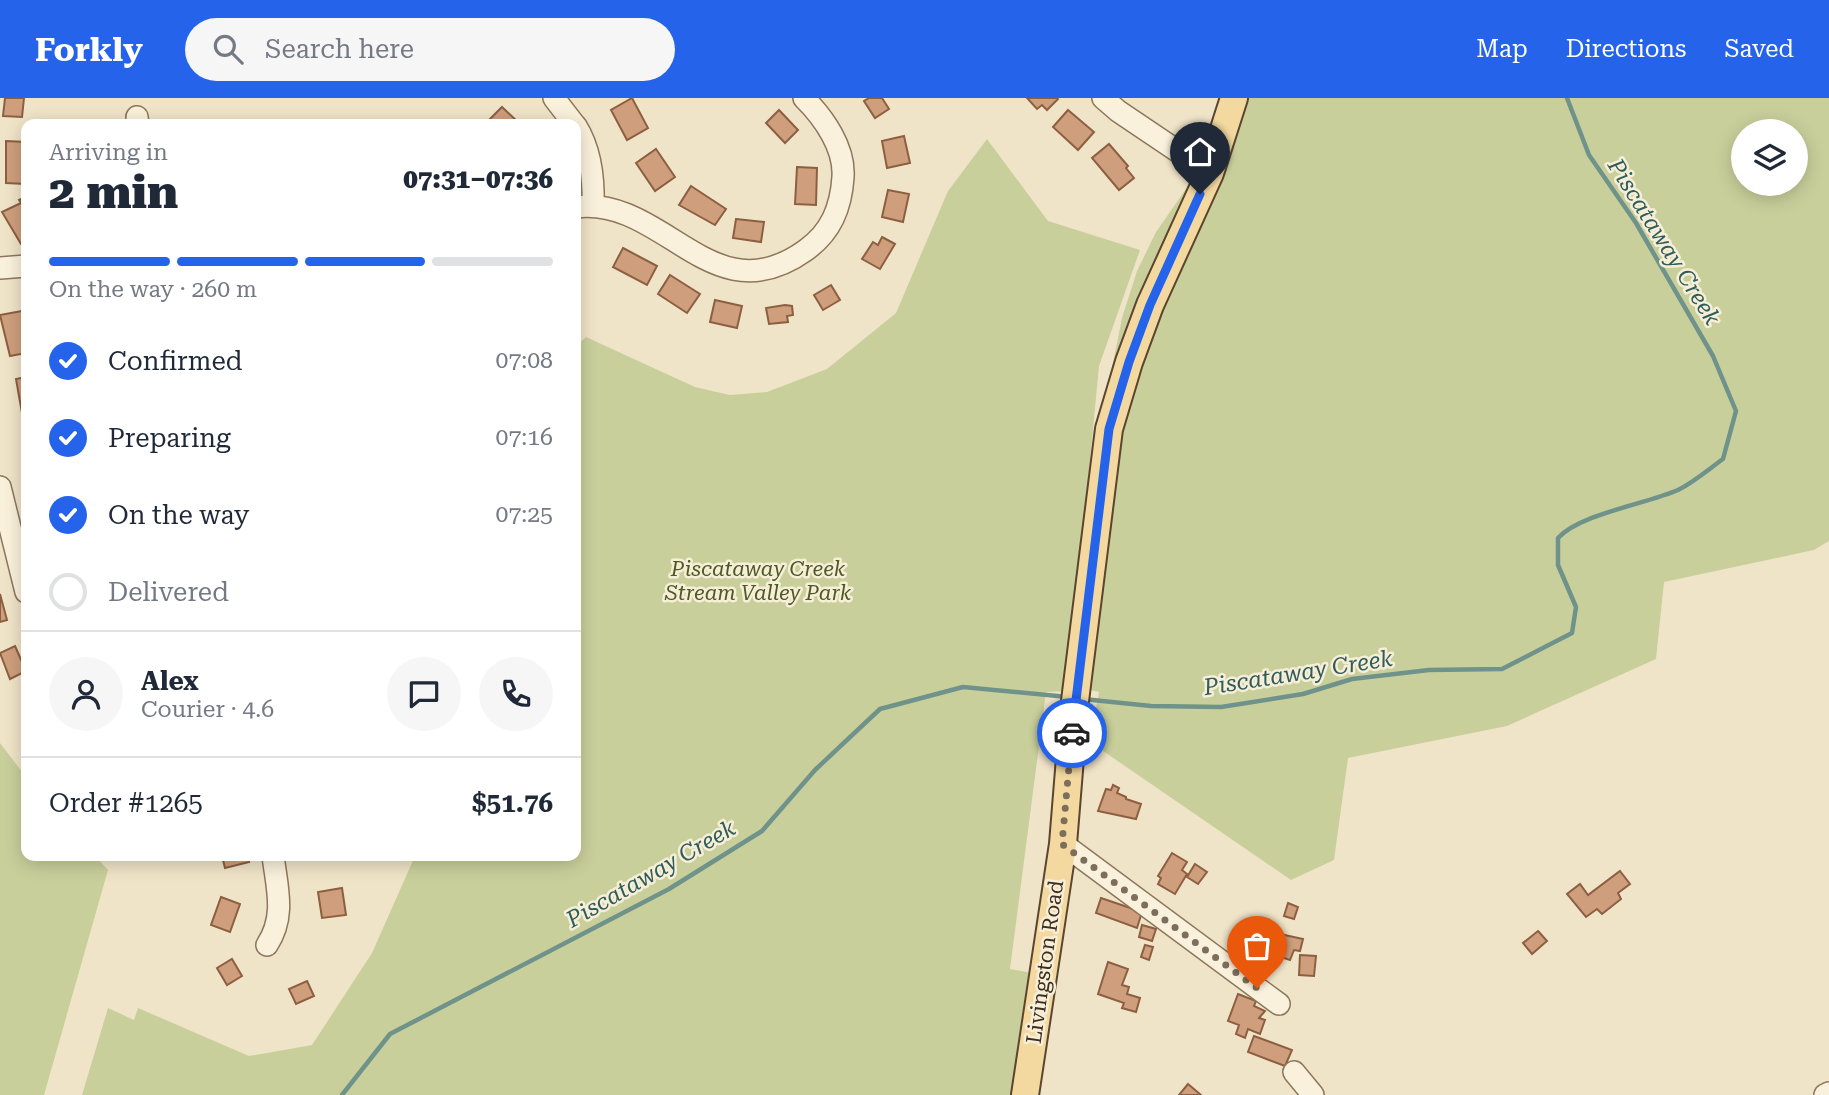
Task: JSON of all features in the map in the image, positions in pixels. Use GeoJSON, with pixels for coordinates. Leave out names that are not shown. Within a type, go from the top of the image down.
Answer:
{"type":"FeatureCollection","features":[{"type":"Feature","properties":{"kind":"main road","name":"Livingston Road"},"geometry":{"type":"LineString","coordinates":[[1025,1095],[1062,844],[1080,656],[1109,429],[1150,305],[1210,173],[1234,98]]}},
{"type":"Feature","properties":{"kind":"street"},"geometry":{"type":"LineString","coordinates":[[554,98],[570,119]]}},
{"type":"Feature","properties":{"kind":"street"},"geometry":{"type":"LineString","coordinates":[[581,137],[586,147],[594,188],[585,206],[632,215],[694,255],[726,269],[755,270],[781,265],[803,252],[825,233],[836,216],[842,187],[842,158],[821,119],[804,98]]}},
{"type":"Feature","properties":{"kind":"street"},"geometry":{"type":"LineString","coordinates":[[1103,98],[1210,173]]}},
{"type":"Feature","properties":{"kind":"street"},"geometry":{"type":"LineString","coordinates":[[0,268],[21,266]]}},
{"type":"Feature","properties":{"kind":"street"},"geometry":{"type":"LineString","coordinates":[[0,487],[21,572]]}},
{"type":"Feature","properties":{"kind":"street"},"geometry":{"type":"LineString","coordinates":[[1062,844],[1279,1003]]}},
{"type":"Feature","properties":{"kind":"street"},"geometry":{"type":"LineString","coordinates":[[267,944],[277,929],[279,906],[274,861]]}},
{"type":"Feature","properties":{"kind":"street"},"geometry":{"type":"LineString","coordinates":[[1294,1072],[1313,1095]]}},
{"type":"Feature","properties":{"kind":"green space"},"geometry":{"type":"Polygon","coordinates":[[[1249,98],[1829,98],[1829,541],[1814,550],[1664,582],[1656,659],[1507,726],[1348,758],[1334,860],[1291,880],[1090,742],[1099,692],[1090,690],[1093,566],[1112,368],[1122,318],[1137,271],[1156,232],[1249,98]]]}},
{"type":"Feature","properties":{"kind":"green space","name":"Piscataway Creek Stream Valley Park"},"geometry":{"type":"Polygon","coordinates":[[[987,139],[1048,221],[1140,250],[1099,366],[1068,691],[1046,692],[1010,969],[1032,973],[1011,1095],[82,1095],[108,1008],[134,1020],[138,1008],[249,1056],[312,1045],[372,953],[413,861],[581,861],[581,342],[586,337],[695,387],[730,395],[767,392],[827,369],[896,313],[948,191],[987,139]]]}},
{"type":"Feature","properties":{"kind":"green space"},"geometry":{"type":"Polygon","coordinates":[[[0,743],[21,770],[21,861],[100,861],[108,870],[44,1095],[0,1095],[0,743]]]}},
{"type":"Feature","properties":{"kind":"building"},"geometry":{"type":"Polygon","coordinates":[[[5,98],[24,98],[22,117],[3,116],[5,98]]]}},
{"type":"Feature","properties":{"kind":"building"},"geometry":{"type":"Polygon","coordinates":[[[632,98],[648,128],[627,140],[611,110],[632,98]]]}},
{"type":"Feature","properties":{"kind":"building"},"geometry":{"type":"Polygon","coordinates":[[[869,98],[882,98],[889,109],[875,118],[864,101],[869,98]]]}},
{"type":"Feature","properties":{"kind":"building"},"geometry":{"type":"Polygon","coordinates":[[[1027,98],[1058,99],[1047,110],[1042,105],[1037,109],[1027,98]]]}},
{"type":"Feature","properties":{"kind":"building"},"geometry":{"type":"Polygon","coordinates":[[[502,107],[515,119],[490,119],[502,107]]]}},
{"type":"Feature","properties":{"kind":"building"},"geometry":{"type":"Polygon","coordinates":[[[779,110],[798,130],[785,143],[766,123],[779,110]]]}},
{"type":"Feature","properties":{"kind":"building"},"geometry":{"type":"Polygon","coordinates":[[[1068,110],[1094,132],[1078,150],[1053,127],[1068,110]]]}},
{"type":"Feature","properties":{"kind":"building"},"geometry":{"type":"Polygon","coordinates":[[[904,136],[910,163],[887,168],[882,141],[904,136]]]}},
{"type":"Feature","properties":{"kind":"building"},"geometry":{"type":"Polygon","coordinates":[[[6,141],[21,142],[21,184],[6,183],[6,141]]]}},
{"type":"Feature","properties":{"kind":"building"},"geometry":{"type":"Polygon","coordinates":[[[1109,144],[1128,166],[1126,168],[1134,178],[1119,190],[1092,158],[1109,144]]]}},
{"type":"Feature","properties":{"kind":"building"},"geometry":{"type":"Polygon","coordinates":[[[656,149],[675,177],[655,191],[636,163],[656,149]]]}},
{"type":"Feature","properties":{"kind":"building"},"geometry":{"type":"Polygon","coordinates":[[[797,167],[817,168],[816,205],[795,204],[797,167]]]}},
{"type":"Feature","properties":{"kind":"building"},"geometry":{"type":"Polygon","coordinates":[[[691,186],[726,209],[715,225],[679,205],[691,186]]]}},
{"type":"Feature","properties":{"kind":"building"},"geometry":{"type":"Polygon","coordinates":[[[888,190],[909,194],[903,222],[882,217],[888,190]]]}},
{"type":"Feature","properties":{"kind":"building"},"geometry":{"type":"Polygon","coordinates":[[[21,203],[21,244],[2,212],[21,203]]]}},
{"type":"Feature","properties":{"kind":"building"},"geometry":{"type":"Polygon","coordinates":[[[736,219],[764,222],[761,242],[733,238],[736,219]]]}},
{"type":"Feature","properties":{"kind":"building"},"geometry":{"type":"Polygon","coordinates":[[[882,237],[895,244],[880,269],[862,259],[873,242],[878,245],[882,237]]]}},
{"type":"Feature","properties":{"kind":"building"},"geometry":{"type":"Polygon","coordinates":[[[623,248],[657,266],[647,285],[613,267],[623,248]]]}},
{"type":"Feature","properties":{"kind":"building"},"geometry":{"type":"Polygon","coordinates":[[[670,275],[700,294],[687,313],[658,294],[670,275]]]}},
{"type":"Feature","properties":{"kind":"building"},"geometry":{"type":"Polygon","coordinates":[[[831,285],[840,300],[823,310],[814,295],[831,285]]]}},
{"type":"Feature","properties":{"kind":"building"},"geometry":{"type":"Polygon","coordinates":[[[715,300],[742,306],[737,328],[710,322],[715,300]]]}},
{"type":"Feature","properties":{"kind":"building"},"geometry":{"type":"Polygon","coordinates":[[[792,306],[793,315],[787,316],[788,322],[769,324],[766,308],[792,306]]]}},
{"type":"Feature","properties":{"kind":"building"},"geometry":{"type":"Polygon","coordinates":[[[21,311],[21,354],[10,356],[0,315],[21,311]]]}},
{"type":"Feature","properties":{"kind":"building"},"geometry":{"type":"Polygon","coordinates":[[[21,378],[21,407],[16,379],[21,378]]]}},
{"type":"Feature","properties":{"kind":"building"},"geometry":{"type":"Polygon","coordinates":[[[0,594],[7,620],[0,622],[0,594]]]}},
{"type":"Feature","properties":{"kind":"building"},"geometry":{"type":"Polygon","coordinates":[[[15,646],[21,660],[21,674],[10,679],[0,653],[15,646]]]}},
{"type":"Feature","properties":{"kind":"building"},"geometry":{"type":"Polygon","coordinates":[[[1113,785],[1119,788],[1117,793],[1141,804],[1136,819],[1098,811],[1106,789],[1111,790],[1113,785]]]}},
{"type":"Feature","properties":{"kind":"building"},"geometry":{"type":"Polygon","coordinates":[[[1172,853],[1187,862],[1182,870],[1187,874],[1175,894],[1158,884],[1161,878],[1158,876],[1172,853]]]}},
{"type":"Feature","properties":{"kind":"building"},"geometry":{"type":"Polygon","coordinates":[[[223,861],[249,862],[225,868],[223,861]]]}},
{"type":"Feature","properties":{"kind":"building"},"geometry":{"type":"Polygon","coordinates":[[[1195,864],[1207,872],[1198,884],[1187,877],[1195,864]]]}},
{"type":"Feature","properties":{"kind":"building"},"geometry":{"type":"Polygon","coordinates":[[[1620,871],[1630,884],[1618,893],[1621,899],[1602,914],[1597,909],[1586,917],[1567,894],[1580,884],[1588,895],[1620,871]]]}},
{"type":"Feature","properties":{"kind":"building"},"geometry":{"type":"Polygon","coordinates":[[[342,888],[346,915],[322,918],[318,892],[342,888]]]}},
{"type":"Feature","properties":{"kind":"building"},"geometry":{"type":"Polygon","coordinates":[[[221,897],[240,904],[230,932],[211,925],[221,897]]]}},
{"type":"Feature","properties":{"kind":"building"},"geometry":{"type":"Polygon","coordinates":[[[1101,898],[1142,912],[1137,928],[1096,913],[1101,898]]]}},
{"type":"Feature","properties":{"kind":"building"},"geometry":{"type":"Polygon","coordinates":[[[1288,903],[1298,907],[1294,919],[1284,916],[1288,903]]]}},
{"type":"Feature","properties":{"kind":"building"},"geometry":{"type":"Polygon","coordinates":[[[1142,925],[1156,929],[1152,941],[1139,937],[1142,925]]]}},
{"type":"Feature","properties":{"kind":"building"},"geometry":{"type":"Polygon","coordinates":[[[1538,931],[1547,941],[1532,954],[1523,943],[1538,931]]]}},
{"type":"Feature","properties":{"kind":"building"},"geometry":{"type":"Polygon","coordinates":[[[1280,934],[1303,939],[1300,951],[1294,950],[1290,960],[1275,955],[1280,934]]]}},
{"type":"Feature","properties":{"kind":"building"},"geometry":{"type":"Polygon","coordinates":[[[1145,945],[1153,947],[1149,960],[1141,957],[1145,945]]]}},
{"type":"Feature","properties":{"kind":"building"},"geometry":{"type":"Polygon","coordinates":[[[1300,955],[1316,956],[1314,976],[1299,975],[1300,955]]]}},
{"type":"Feature","properties":{"kind":"building"},"geometry":{"type":"Polygon","coordinates":[[[232,959],[242,976],[227,985],[217,968],[232,959]]]}},
{"type":"Feature","properties":{"kind":"building"},"geometry":{"type":"Polygon","coordinates":[[[1108,962],[1128,969],[1122,985],[1129,987],[1127,994],[1140,998],[1136,1012],[1122,1008],[1124,1003],[1098,994],[1108,962]]]}},
{"type":"Feature","properties":{"kind":"building"},"geometry":{"type":"Polygon","coordinates":[[[307,981],[314,996],[296,1004],[289,989],[307,981]]]}},
{"type":"Feature","properties":{"kind":"building"},"geometry":{"type":"Polygon","coordinates":[[[1238,994],[1256,1001],[1254,1006],[1265,1011],[1259,1018],[1265,1020],[1260,1034],[1248,1029],[1245,1038],[1236,1034],[1239,1025],[1228,1021],[1238,994]]]}},
{"type":"Feature","properties":{"kind":"building"},"geometry":{"type":"Polygon","coordinates":[[[1254,1036],[1292,1050],[1285,1066],[1248,1052],[1254,1036]]]}},
{"type":"Feature","properties":{"kind":"building"},"geometry":{"type":"Polygon","coordinates":[[[1188,1084],[1201,1095],[1179,1095],[1188,1084]]]}},
{"type":"Feature","properties":{"kind":"waterway","name":"Piscataway Creek"},"geometry":{"type":"LineString","coordinates":[[1083,699],[1151,706],[1221,707],[1303,694],[1352,679],[1429,670],[1502,669],[1572,633],[1576,607],[1558,565],[1558,538],[1582,522],[1678,490],[1723,459],[1736,411],[1713,356],[1636,223],[1589,155],[1567,98]]}},
{"type":"Feature","properties":{"kind":"waterway","name":"Piscataway Creek"},"geometry":{"type":"LineString","coordinates":[[342,1095],[390,1034],[669,889],[762,831],[815,770],[880,709],[963,687],[1068,697]]}},
{"type":"Feature","properties":{"kind":"way so far"},"geometry":{"type":"LineString","coordinates":[[1072,733],[1062,844],[1257,988]]}},
{"type":"Feature","properties":{"kind":"route"},"geometry":{"type":"LineString","coordinates":[[1072,733],[1109,429],[1150,305],[1200,194]]}}]}
